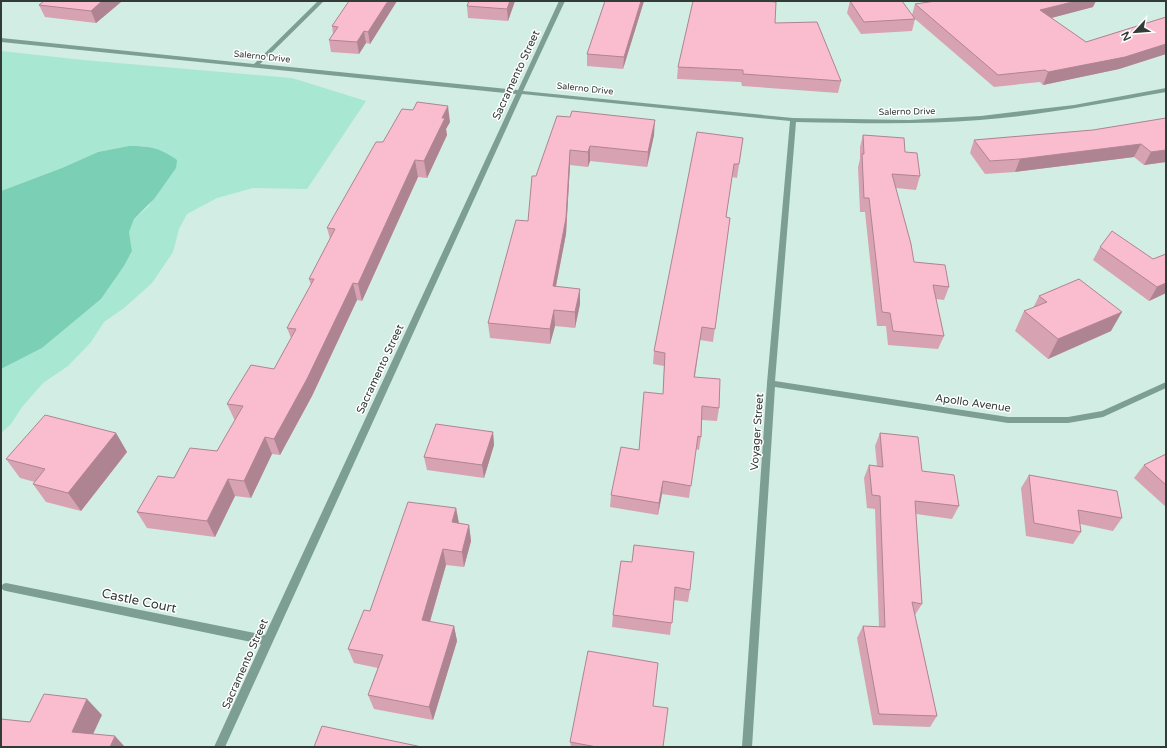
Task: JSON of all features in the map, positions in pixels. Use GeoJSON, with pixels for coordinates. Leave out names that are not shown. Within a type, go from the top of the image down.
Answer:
{"type":"FeatureCollection","features":[{"type":"Feature","properties":{"kind":"street"},"geometry":{"type":"LineString","coordinates":[[256,66],[321,1]]}},
{"type":"Feature","properties":{"kind":"street","name":"Sacramento Street"},"geometry":{"type":"LineString","coordinates":[[219,747],[562,1]]}},
{"type":"Feature","properties":{"kind":"street","name":"Salerno Drive"},"geometry":{"type":"LineString","coordinates":[[1,40],[793,120],[909,122],[981,118],[1074,107],[1166,90]]}},
{"type":"Feature","properties":{"kind":"street","name":"Voyager Street"},"geometry":{"type":"LineString","coordinates":[[747,747],[771,383],[793,120]]}},
{"type":"Feature","properties":{"kind":"street","name":"Apollo Avenue"},"geometry":{"type":"LineString","coordinates":[[771,383],[1008,420],[1068,420],[1103,414],[1166,384]]}},
{"type":"Feature","properties":{"kind":"street","name":"Castle Court"},"geometry":{"type":"LineString","coordinates":[[6,587],[267,640]]}},
{"type":"Feature","properties":{"kind":"shaded area"},"geometry":{"type":"Polygon","coordinates":[[[1,51],[83,60],[292,78],[366,101],[307,189],[253,188],[217,198],[187,214],[179,229],[173,252],[152,283],[124,308],[104,322],[91,342],[68,366],[43,383],[22,407],[11,424],[1,433],[1,369],[42,348],[101,299],[124,266],[132,251],[129,232],[134,219],[148,207],[161,188],[145,146],[129,146],[98,152],[62,168],[1,191],[1,51]]]}},
{"type":"Feature","properties":{"kind":"shaded area"},"geometry":{"type":"Polygon","coordinates":[[[129,146],[154,148],[177,160],[176,168],[154,199],[134,219],[129,232],[132,251],[124,266],[101,299],[42,348],[1,369],[1,191],[62,168],[98,152],[129,146]]]}},
{"type":"Feature","properties":{"kind":"building"},"geometry":{"type":"Polygon","coordinates":[[[44,1],[102,1],[91,11],[39,5],[44,1]]]}},
{"type":"Feature","properties":{"kind":"building"},"geometry":{"type":"Polygon","coordinates":[[[349,1],[388,1],[368,32],[364,31],[357,42],[329,40],[338,27],[332,26],[349,1]]]}},
{"type":"Feature","properties":{"kind":"building"},"geometry":{"type":"Polygon","coordinates":[[[469,1],[510,1],[507,9],[467,6],[469,1]]]}},
{"type":"Feature","properties":{"kind":"building"},"geometry":{"type":"Polygon","coordinates":[[[605,1],[641,1],[624,57],[587,54],[605,1]]]}},
{"type":"Feature","properties":{"kind":"building"},"geometry":{"type":"Polygon","coordinates":[[[693,1],[776,2],[775,23],[817,22],[841,81],[743,74],[743,70],[678,67],[693,1]]]}},
{"type":"Feature","properties":{"kind":"building"},"geometry":{"type":"Polygon","coordinates":[[[850,1],[902,1],[915,19],[864,22],[850,1]]]}},
{"type":"Feature","properties":{"kind":"building"},"geometry":{"type":"Polygon","coordinates":[[[936,1],[1076,1],[1040,10],[1086,42],[1166,17],[1166,44],[1125,57],[1048,72],[1045,70],[998,75],[915,4],[936,1]]]}},
{"type":"Feature","properties":{"kind":"building"},"geometry":{"type":"Polygon","coordinates":[[[417,102],[448,106],[442,118],[445,118],[424,161],[415,160],[358,284],[353,283],[307,379],[274,439],[265,437],[244,481],[228,479],[207,521],[137,512],[158,476],[174,478],[190,448],[217,451],[243,406],[227,404],[251,365],[274,369],[296,329],[287,328],[314,279],[309,279],[335,229],[327,228],[376,142],[383,142],[402,109],[413,110],[417,102]]]}},
{"type":"Feature","properties":{"kind":"building"},"geometry":{"type":"Polygon","coordinates":[[[572,111],[655,120],[648,152],[590,146],[588,152],[570,150],[566,218],[553,286],[580,289],[575,312],[554,310],[550,329],[488,323],[516,220],[528,221],[532,176],[536,176],[557,116],[570,117],[572,111]]]}},
{"type":"Feature","properties":{"kind":"building"},"geometry":{"type":"Polygon","coordinates":[[[1166,118],[1166,150],[1151,152],[1141,144],[1020,159],[990,161],[974,140],[1093,130],[1166,118]]]}},
{"type":"Feature","properties":{"kind":"building"},"geometry":{"type":"Polygon","coordinates":[[[697,132],[743,138],[739,164],[734,164],[726,217],[730,218],[715,329],[702,327],[694,377],[720,379],[719,408],[702,406],[701,437],[698,436],[691,486],[663,481],[659,503],[611,495],[621,447],[639,450],[644,392],[663,394],[665,353],[654,351],[697,132]]]}},
{"type":"Feature","properties":{"kind":"building"},"geometry":{"type":"Polygon","coordinates":[[[863,135],[904,138],[905,152],[917,153],[920,176],[892,174],[911,244],[914,262],[945,265],[949,287],[933,285],[944,336],[893,331],[890,313],[882,312],[869,198],[864,198],[862,154],[864,154],[863,135]]]}},
{"type":"Feature","properties":{"kind":"building"},"geometry":{"type":"Polygon","coordinates":[[[1112,231],[1153,259],[1166,254],[1166,283],[1157,287],[1100,247],[1112,231]]]}},
{"type":"Feature","properties":{"kind":"building"},"geometry":{"type":"Polygon","coordinates":[[[1079,279],[1122,312],[1058,339],[1024,311],[1047,302],[1039,296],[1079,279]]]}},
{"type":"Feature","properties":{"kind":"building"},"geometry":{"type":"Polygon","coordinates":[[[45,415],[116,433],[68,493],[33,484],[45,469],[6,459],[45,415]]]}},
{"type":"Feature","properties":{"kind":"building"},"geometry":{"type":"Polygon","coordinates":[[[436,424],[493,432],[482,465],[424,457],[436,424]]]}},
{"type":"Feature","properties":{"kind":"building"},"geometry":{"type":"Polygon","coordinates":[[[880,433],[918,437],[922,471],[954,475],[959,506],[915,501],[922,604],[912,602],[937,716],[879,714],[863,626],[885,627],[880,496],[872,495],[869,465],[883,467],[880,433]]]}},
{"type":"Feature","properties":{"kind":"building"},"geometry":{"type":"Polygon","coordinates":[[[1166,454],[1166,485],[1144,465],[1166,454]]]}},
{"type":"Feature","properties":{"kind":"building"},"geometry":{"type":"Polygon","coordinates":[[[1029,475],[1117,491],[1122,518],[1078,510],[1081,532],[1034,523],[1029,475]]]}},
{"type":"Feature","properties":{"kind":"building"},"geometry":{"type":"Polygon","coordinates":[[[408,502],[456,508],[452,522],[469,525],[462,552],[443,549],[422,620],[454,626],[429,707],[368,695],[383,655],[348,649],[364,610],[370,611],[408,502]]]}},
{"type":"Feature","properties":{"kind":"building"},"geometry":{"type":"Polygon","coordinates":[[[634,545],[694,552],[690,590],[675,587],[672,623],[613,615],[621,561],[632,562],[634,545]]]}},
{"type":"Feature","properties":{"kind":"building"},"geometry":{"type":"Polygon","coordinates":[[[588,651],[658,663],[653,706],[668,708],[663,747],[597,747],[570,742],[588,651]]]}},
{"type":"Feature","properties":{"kind":"building"},"geometry":{"type":"Polygon","coordinates":[[[44,694],[87,699],[72,732],[115,736],[110,747],[1,747],[1,719],[30,722],[44,694]]]}},
{"type":"Feature","properties":{"kind":"building"},"geometry":{"type":"Polygon","coordinates":[[[322,726],[422,747],[314,747],[322,726]]]}}]}
